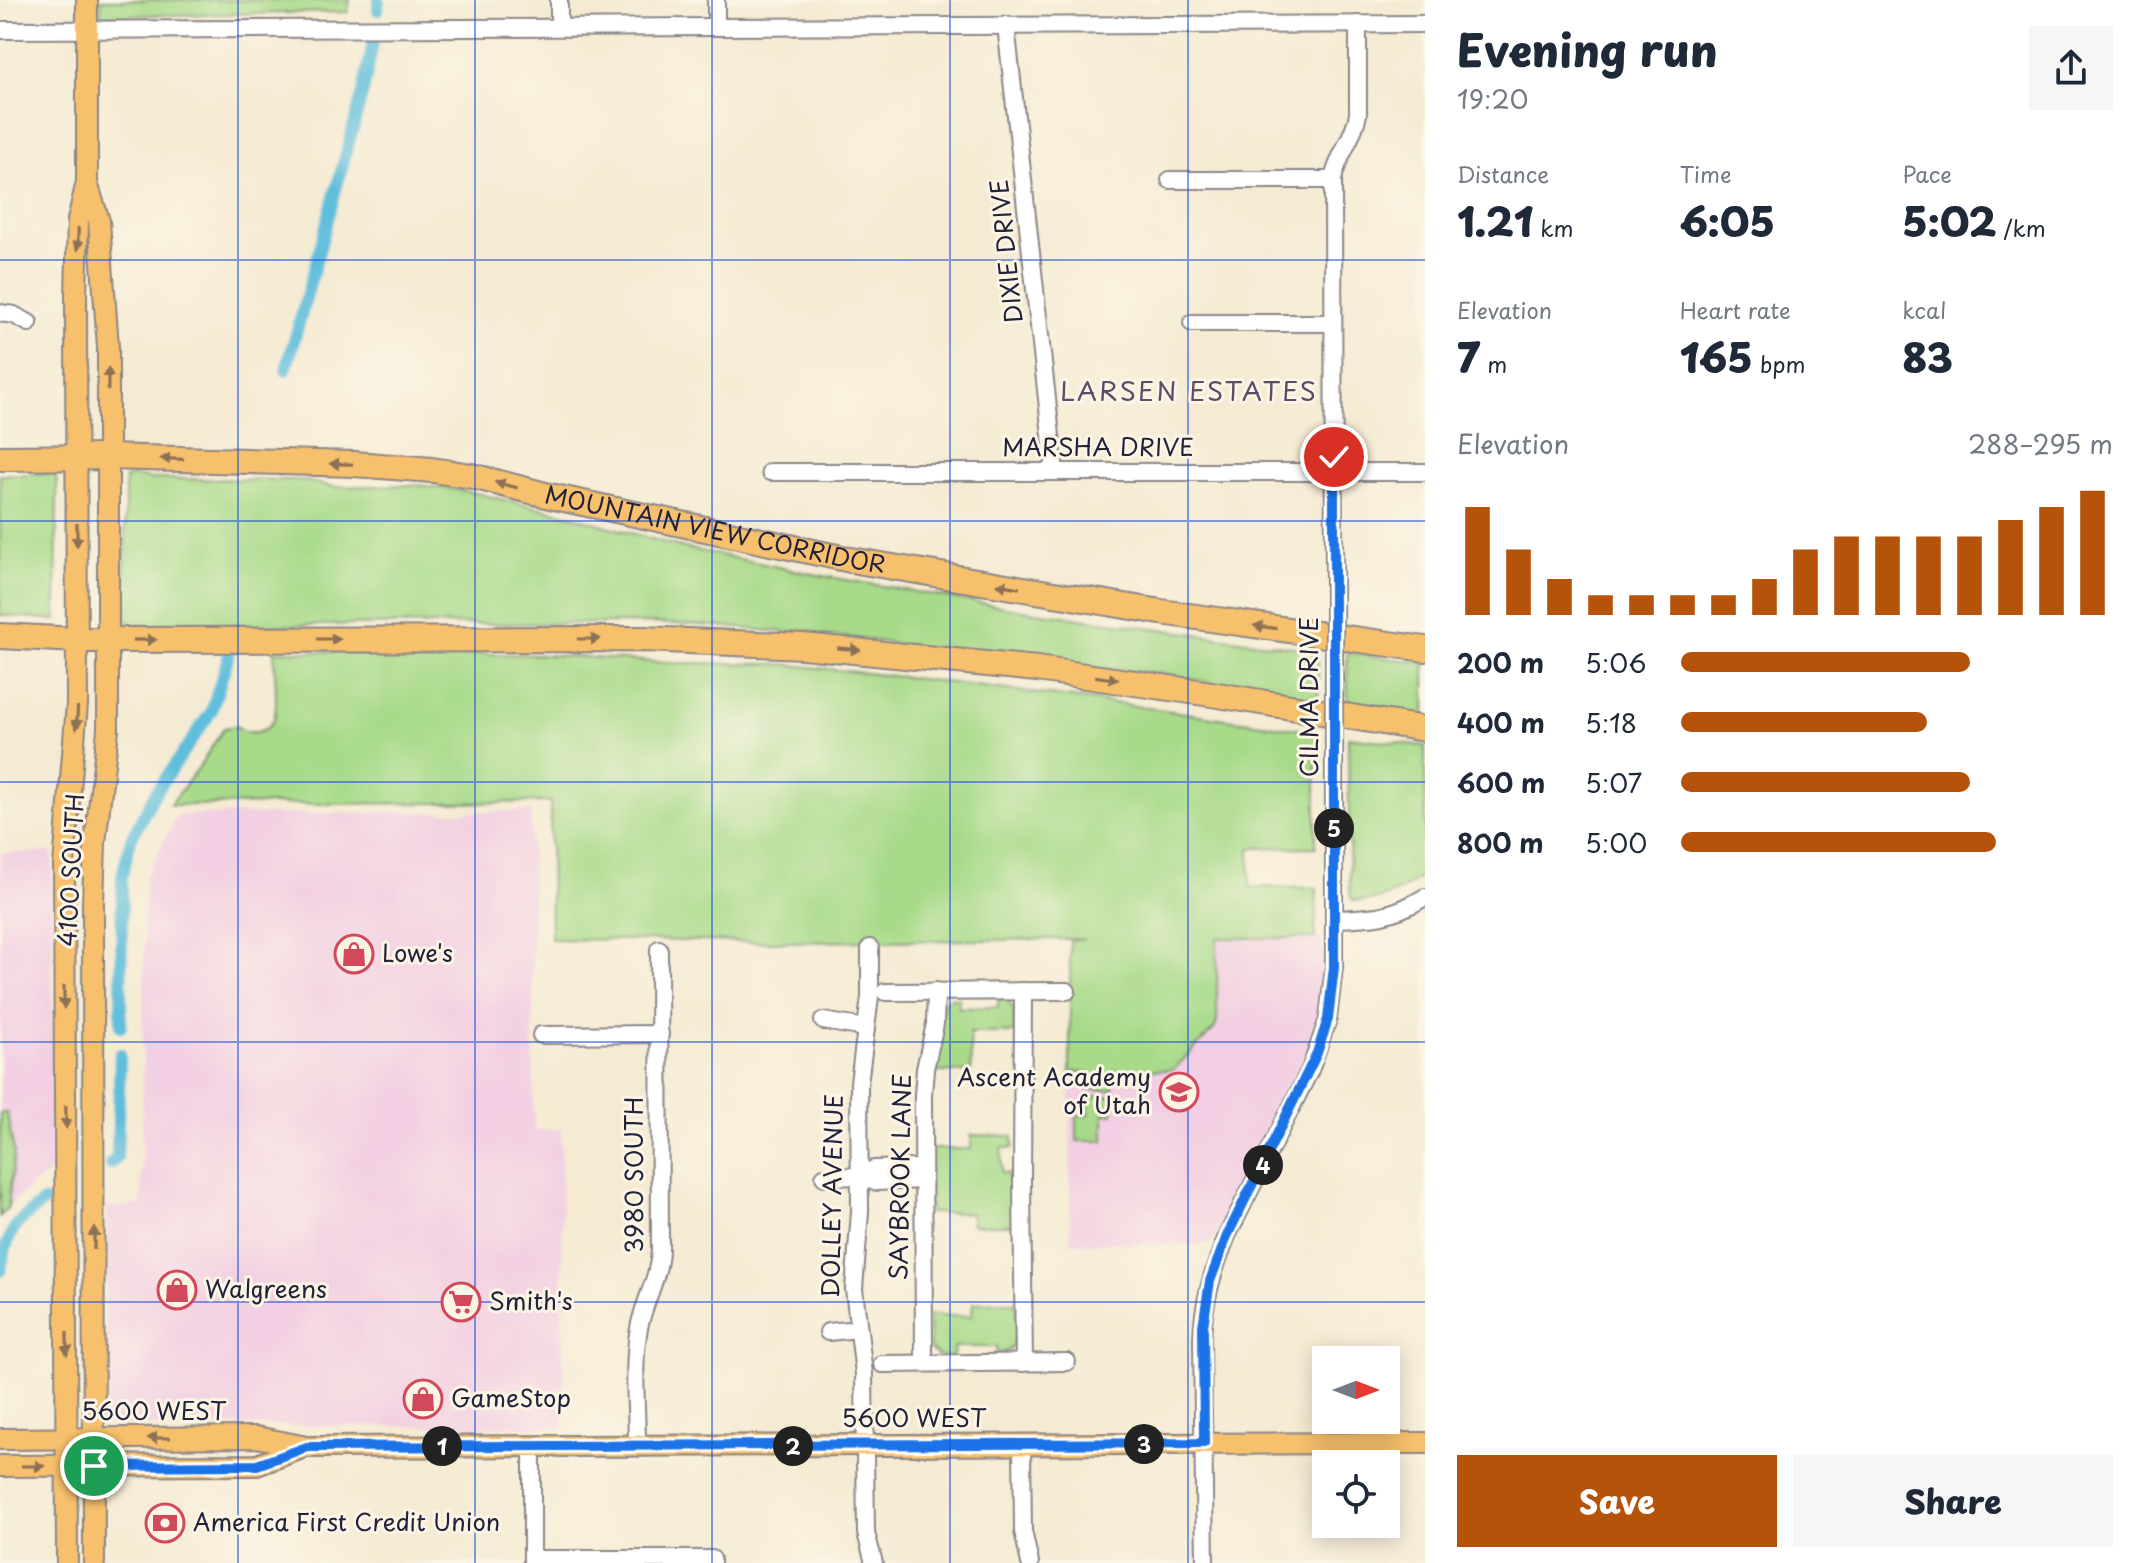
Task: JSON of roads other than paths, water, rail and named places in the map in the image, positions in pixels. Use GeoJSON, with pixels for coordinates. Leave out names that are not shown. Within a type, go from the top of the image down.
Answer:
{"type":"FeatureCollection","features":[{"type":"Feature","properties":{"kind":"highway","name":"MOUNTAIN VIEW CORRIDOR"},"geometry":{"type":"LineString","coordinates":[[0,458],[108,457],[393,466],[472,476],[550,496],[851,560],[1161,612],[1425,649]]}},
{"type":"Feature","properties":{"kind":"highway"},"geometry":{"type":"LineString","coordinates":[[0,636],[78,640],[657,639],[829,648],[1097,677],[1425,729]]}},
{"type":"Feature","properties":{"kind":"main road","name":"4100 SOUTH"},"geometry":{"type":"LineString","coordinates":[[67,1563],[64,865],[75,752],[78,640],[78,220],[87,182],[87,0]]}},
{"type":"Feature","properties":{"kind":"main road","name":"4100 SOUTH"},"geometry":{"type":"LineString","coordinates":[[87,182],[99,221],[108,347],[108,730],[95,843],[93,903],[94,1563]]}},
{"type":"Feature","properties":{"kind":"main road","name":"5600 WEST"},"geometry":{"type":"LineString","coordinates":[[0,1439],[256,1437],[307,1447],[1425,1443]]}},
{"type":"Feature","properties":{"kind":"main road","name":"5600 WEST"},"geometry":{"type":"LineString","coordinates":[[0,1466],[257,1465],[307,1447]]}},
{"type":"Feature","properties":{"kind":"street"},"geometry":{"type":"LineString","coordinates":[[559,0],[559,27]]}},
{"type":"Feature","properties":{"kind":"street"},"geometry":{"type":"LineString","coordinates":[[716,0],[716,26]]}},
{"type":"Feature","properties":{"kind":"street","name":"CILMA DRIVE"},"geometry":{"type":"LineString","coordinates":[[1205,1563],[1202,1339],[1208,1291],[1227,1236],[1304,1084],[1323,1036],[1333,984],[1333,180],[1358,114],[1358,24]]}},
{"type":"Feature","properties":{"kind":"street"},"geometry":{"type":"LineString","coordinates":[[0,30],[1425,24]]}},
{"type":"Feature","properties":{"kind":"street","name":"DIXIE DRIVE"},"geometry":{"type":"LineString","coordinates":[[1006,25],[1055,472]]}},
{"type":"Feature","properties":{"kind":"street"},"geometry":{"type":"LineString","coordinates":[[1170,180],[1333,180]]}},
{"type":"Feature","properties":{"kind":"street"},"geometry":{"type":"LineString","coordinates":[[0,313],[14,315],[29,323]]}},
{"type":"Feature","properties":{"kind":"street"},"geometry":{"type":"LineString","coordinates":[[1192,323],[1333,323]]}},
{"type":"Feature","properties":{"kind":"street","name":"MARSHA DRIVE"},"geometry":{"type":"LineString","coordinates":[[770,472],[1425,472]]}},
{"type":"Feature","properties":{"kind":"street"},"geometry":{"type":"LineString","coordinates":[[1334,919],[1391,915],[1425,897]]}},
{"type":"Feature","properties":{"kind":"street","name":"DOLLEY AVENUE"},"geometry":{"type":"LineString","coordinates":[[870,948],[870,997],[859,1083],[860,1221],[854,1289],[864,1374],[866,1533],[874,1563]]}},
{"type":"Feature","properties":{"kind":"street","name":"3980 SOUTH"},"geometry":{"type":"LineString","coordinates":[[637,1446],[637,1340],[640,1320],[659,1268],[660,1250],[659,949]]}},
{"type":"Feature","properties":{"kind":"street","name":"SAYBROOK LANE"},"geometry":{"type":"LineString","coordinates":[[924,1363],[924,1086],[935,1024],[936,991]]}},
{"type":"Feature","properties":{"kind":"street"},"geometry":{"type":"LineString","coordinates":[[1023,991],[1024,1363]]}},
{"type":"Feature","properties":{"kind":"street"},"geometry":{"type":"LineString","coordinates":[[885,992],[1067,991]]}},
{"type":"Feature","properties":{"kind":"street"},"geometry":{"type":"LineString","coordinates":[[823,1021],[866,1028]]}},
{"type":"Feature","properties":{"kind":"street"},"geometry":{"type":"LineString","coordinates":[[541,1035],[660,1034]]}},
{"type":"Feature","properties":{"kind":"street"},"geometry":{"type":"LineString","coordinates":[[824,1177],[860,1176],[874,1169],[923,1174]]}},
{"type":"Feature","properties":{"kind":"street"},"geometry":{"type":"LineString","coordinates":[[828,1332],[858,1329]]}},
{"type":"Feature","properties":{"kind":"street"},"geometry":{"type":"LineString","coordinates":[[882,1364],[1067,1362]]}},
{"type":"Feature","properties":{"kind":"street"},"geometry":{"type":"LineString","coordinates":[[1022,1445],[1023,1531],[1030,1563]]}},
{"type":"Feature","properties":{"kind":"street"},"geometry":{"type":"LineString","coordinates":[[532,1446],[532,1561],[712,1561]]}},
{"type":"Feature","properties":{"kind":"waterway"},"geometry":{"type":"LineString","coordinates":[[378,10],[379,0]]}},
{"type":"Feature","properties":{"kind":"waterway"},"geometry":{"type":"LineString","coordinates":[[286,370],[363,92],[373,43]]}},
{"type":"Feature","properties":{"kind":"waterway"},"geometry":{"type":"LineString","coordinates":[[121,1026],[122,876],[131,839],[154,795],[211,712],[230,651]]}},
{"type":"Feature","properties":{"kind":"waterway"},"geometry":{"type":"LineString","coordinates":[[110,1164],[117,1158],[120,1054]]}},
{"type":"Feature","properties":{"kind":"waterway"},"geometry":{"type":"LineString","coordinates":[[0,1271],[13,1230],[44,1202]]}},
{"type":"Feature","properties":{"kind":"place","name":"Lowe's"},"geometry":{"type":"Point","coordinates":[354,954]}},
{"type":"Feature","properties":{"kind":"place","name":"Ascent Academy of Utah"},"geometry":{"type":"Point","coordinates":[1179,1092]}},
{"type":"Feature","properties":{"kind":"place","name":"Walgreens"},"geometry":{"type":"Point","coordinates":[177,1290]}},
{"type":"Feature","properties":{"kind":"place","name":"Smith's"},"geometry":{"type":"Point","coordinates":[461,1302]}},
{"type":"Feature","properties":{"kind":"place","name":"GameStop"},"geometry":{"type":"Point","coordinates":[423,1399]}},
{"type":"Feature","properties":{"kind":"place","name":"America First Credit Union"},"geometry":{"type":"Point","coordinates":[165,1523]}},
{"type":"Feature","properties":{"kind":"district","name":"LARSEN ESTATES"},"geometry":{"type":"Point","coordinates":[1189,392]}}]}
